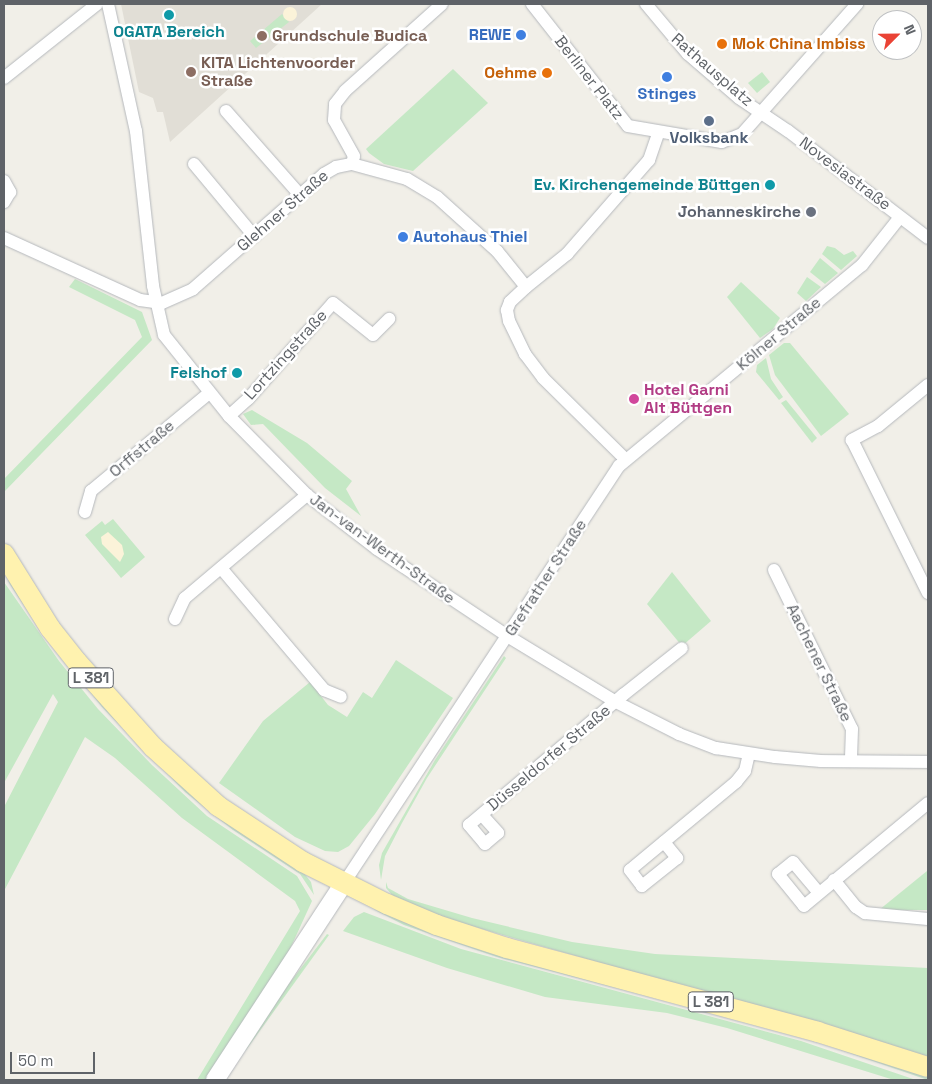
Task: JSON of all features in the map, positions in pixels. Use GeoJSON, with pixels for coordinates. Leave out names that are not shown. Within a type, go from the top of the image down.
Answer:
{"type":"FeatureCollection","features":[{"type":"Feature","properties":{"kind":"main road","name":"L 381"},"geometry":{"type":"LineString","coordinates":[[4,554],[50,628],[77,662],[176,770],[218,806],[267,839],[344,883],[437,925],[507,948],[800,1027],[928,1067]]}},
{"type":"Feature","properties":{"kind":"main road"},"geometry":{"type":"LineString","coordinates":[[215,1080],[344,883]]}},
{"type":"Feature","properties":{"kind":"street"},"geometry":{"type":"LineString","coordinates":[[4,78],[97,4]]}},
{"type":"Feature","properties":{"kind":"street","name":"Jan-van-Werth-Straße"},"geometry":{"type":"LineString","coordinates":[[108,4],[138,140],[156,304],[164,335],[229,416],[307,495],[378,549],[509,637],[616,702],[701,744],[749,754],[821,761],[851,759],[928,762]]}},
{"type":"Feature","properties":{"kind":"street"},"geometry":{"type":"LineString","coordinates":[[442,4],[345,91],[335,104],[334,120],[354,156],[352,164],[407,179],[437,197],[497,251],[526,287]]}},
{"type":"Feature","properties":{"kind":"street","name":"Berliner Platz"},"geometry":{"type":"LineString","coordinates":[[532,4],[624,123],[636,130],[658,134]]}},
{"type":"Feature","properties":{"kind":"street","name":"Rathausplatz"},"geometry":{"type":"LineString","coordinates":[[646,4],[688,54],[739,98],[761,112]]}},
{"type":"Feature","properties":{"kind":"street"},"geometry":{"type":"LineString","coordinates":[[625,459],[544,378],[525,354],[510,325],[507,310],[510,302],[568,254],[649,160],[658,134],[727,142],[740,136],[857,4]]}},
{"type":"Feature","properties":{"kind":"street"},"geometry":{"type":"LineString","coordinates":[[226,111],[300,195]]}},
{"type":"Feature","properties":{"kind":"street","name":"Novesiastraße"},"geometry":{"type":"LineString","coordinates":[[761,112],[928,238]]}},
{"type":"Feature","properties":{"kind":"street"},"geometry":{"type":"LineString","coordinates":[[194,164],[254,236]]}},
{"type":"Feature","properties":{"kind":"street","name":"Glehner Straße"},"geometry":{"type":"LineString","coordinates":[[156,304],[189,292],[330,170],[352,164]]}},
{"type":"Feature","properties":{"kind":"street"},"geometry":{"type":"LineString","coordinates":[[4,181],[10,192],[4,202]]}},
{"type":"Feature","properties":{"kind":"street","name":"Kölner Straße"},"geometry":{"type":"LineString","coordinates":[[625,459],[854,271],[900,217]]}},
{"type":"Feature","properties":{"kind":"street"},"geometry":{"type":"LineString","coordinates":[[4,238],[135,298],[156,304]]}},
{"type":"Feature","properties":{"kind":"street","name":"Lortzingstraße"},"geometry":{"type":"LineString","coordinates":[[229,416],[248,399],[333,303],[373,335],[389,319]]}},
{"type":"Feature","properties":{"kind":"street"},"geometry":{"type":"LineString","coordinates":[[928,385],[878,426],[852,440],[928,593]]}},
{"type":"Feature","properties":{"kind":"street","name":"Orffstraße"},"geometry":{"type":"LineString","coordinates":[[84,512],[91,491],[209,393]]}},
{"type":"Feature","properties":{"kind":"street","name":"Grefrather Straße"},"geometry":{"type":"LineString","coordinates":[[344,883],[509,637],[625,459]]}},
{"type":"Feature","properties":{"kind":"street"},"geometry":{"type":"LineString","coordinates":[[174,620],[185,598],[307,495]]}},
{"type":"Feature","properties":{"kind":"street"},"geometry":{"type":"LineString","coordinates":[[221,568],[324,690],[341,697]]}},
{"type":"Feature","properties":{"kind":"street","name":"Aachener Straße"},"geometry":{"type":"LineString","coordinates":[[774,570],[852,729],[851,759]]}},
{"type":"Feature","properties":{"kind":"street"},"geometry":{"type":"LineString","coordinates":[[616,702],[682,648]]}},
{"type":"Feature","properties":{"kind":"street","name":"Düsseldorfer Straße"},"geometry":{"type":"LineString","coordinates":[[482,815],[616,702]]}},
{"type":"Feature","properties":{"kind":"street"},"geometry":{"type":"LineString","coordinates":[[664,842],[741,778],[749,754]]}},
{"type":"Feature","properties":{"kind":"street"},"geometry":{"type":"LineString","coordinates":[[819,893],[928,803]]}},
{"type":"Feature","properties":{"kind":"street"},"geometry":{"type":"LineString","coordinates":[[834,880],[861,911],[928,919]]}},
{"type":"Feature","properties":{"kind":"shaded area"},"geometry":{"type":"Polygon","coordinates":[[[121,4],[322,4],[170,142],[163,112],[157,112],[153,98],[139,92],[121,4]]]}},
{"type":"Feature","properties":{"kind":"green space"},"geometry":{"type":"Polygon","coordinates":[[[282,14],[289,22],[256,48],[250,41],[282,14]]]}},
{"type":"Feature","properties":{"kind":"green space"},"geometry":{"type":"Polygon","coordinates":[[[453,69],[488,103],[413,171],[384,164],[369,153],[366,149],[453,69]]]}},
{"type":"Feature","properties":{"kind":"green space"},"geometry":{"type":"Polygon","coordinates":[[[762,72],[770,82],[757,93],[748,83],[762,72]]]}},
{"type":"Feature","properties":{"kind":"green space"},"geometry":{"type":"Polygon","coordinates":[[[827,246],[835,248],[844,255],[853,251],[857,256],[841,270],[822,254],[827,246]]]}},
{"type":"Feature","properties":{"kind":"green space"},"geometry":{"type":"Polygon","coordinates":[[[820,258],[838,273],[825,284],[810,272],[820,258]]]}},
{"type":"Feature","properties":{"kind":"green space"},"geometry":{"type":"Polygon","coordinates":[[[807,277],[821,287],[806,301],[797,293],[807,277]]]}},
{"type":"Feature","properties":{"kind":"green space"},"geometry":{"type":"Polygon","coordinates":[[[75,279],[142,312],[152,340],[4,492],[4,479],[142,337],[135,320],[69,287],[75,279]]]}},
{"type":"Feature","properties":{"kind":"green space"},"geometry":{"type":"Polygon","coordinates":[[[741,282],[780,318],[773,329],[760,338],[727,297],[741,282]]]}},
{"type":"Feature","properties":{"kind":"green space"},"geometry":{"type":"Polygon","coordinates":[[[784,343],[790,343],[849,414],[821,436],[775,375],[769,355],[784,343]]]}},
{"type":"Feature","properties":{"kind":"green space"},"geometry":{"type":"Polygon","coordinates":[[[766,358],[771,379],[783,397],[779,400],[756,372],[757,365],[766,358]]]}},
{"type":"Feature","properties":{"kind":"green space"},"geometry":{"type":"Polygon","coordinates":[[[786,400],[817,438],[812,443],[781,403],[786,400]]]}},
{"type":"Feature","properties":{"kind":"green space"},"geometry":{"type":"Polygon","coordinates":[[[252,410],[307,443],[352,481],[346,489],[361,516],[325,488],[263,424],[251,425],[243,414],[252,410]]]}},
{"type":"Feature","properties":{"kind":"green space"},"geometry":{"type":"Polygon","coordinates":[[[113,519],[145,557],[121,578],[85,535],[102,521],[105,525],[113,519]]]}},
{"type":"Feature","properties":{"kind":"green space"},"geometry":{"type":"Polygon","coordinates":[[[4,567],[234,828],[303,872],[311,882],[314,895],[300,874],[233,830],[185,792],[102,707],[35,622],[9,583],[4,567]]]}},
{"type":"Feature","properties":{"kind":"green space"},"geometry":{"type":"Polygon","coordinates":[[[672,572],[711,621],[682,646],[647,604],[672,572]]]}},
{"type":"Feature","properties":{"kind":"green space"},"geometry":{"type":"Polygon","coordinates":[[[4,582],[59,661],[98,709],[152,765],[207,816],[297,876],[312,901],[290,949],[207,1080],[197,1080],[300,911],[295,901],[182,818],[115,758],[85,737],[4,891],[4,807],[58,702],[53,694],[4,783],[4,582]]]}},
{"type":"Feature","properties":{"kind":"green space"},"geometry":{"type":"Polygon","coordinates":[[[504,656],[506,658],[427,778],[402,823],[385,856],[381,880],[379,865],[382,853],[435,760],[504,656]]]}},
{"type":"Feature","properties":{"kind":"green space"},"geometry":{"type":"Polygon","coordinates":[[[396,660],[453,698],[375,814],[349,846],[338,852],[325,851],[295,837],[219,783],[263,721],[310,682],[328,705],[347,717],[363,692],[372,698],[396,660]]]}},
{"type":"Feature","properties":{"kind":"green space"},"geometry":{"type":"Polygon","coordinates":[[[927,871],[928,910],[879,910],[927,871]]]}},
{"type":"Feature","properties":{"kind":"green space"},"geometry":{"type":"Polygon","coordinates":[[[386,882],[388,888],[408,899],[472,918],[572,942],[655,954],[928,968],[928,1057],[444,918],[392,895],[386,888],[386,882]]]}},
{"type":"Feature","properties":{"kind":"green space"},"geometry":{"type":"Polygon","coordinates":[[[373,909],[497,955],[729,1014],[798,1035],[497,957],[404,925],[373,909]]]}},
{"type":"Feature","properties":{"kind":"green space"},"geometry":{"type":"Polygon","coordinates":[[[364,912],[461,949],[801,1041],[916,1080],[894,1080],[727,1028],[667,1013],[545,997],[447,968],[343,931],[354,917],[364,912]]]}},
{"type":"Feature","properties":{"kind":"green space"},"geometry":{"type":"Polygon","coordinates":[[[327,934],[329,935],[246,1050],[244,1047],[275,1002],[327,934]]]}},
{"type":"Feature","properties":{"kind":"green space"},"geometry":{"type":"Polygon","coordinates":[[[804,1037],[928,1076],[928,1080],[804,1037]]]}},
{"type":"Feature","properties":{"kind":"sand"},"geometry":{"type":"Polygon","coordinates":[[[287,7],[293,7],[297,14],[293,21],[287,21],[283,17],[283,11],[287,7]]]}},
{"type":"Feature","properties":{"kind":"sand"},"geometry":{"type":"Polygon","coordinates":[[[108,532],[122,545],[124,554],[120,562],[102,544],[101,537],[108,532]]]}},
{"type":"Feature","properties":{"kind":"place","name":"OGATA Bereich"},"geometry":{"type":"Point","coordinates":[169,15]}},
{"type":"Feature","properties":{"kind":"place","name":"REWE"},"geometry":{"type":"Point","coordinates":[521,35]}},
{"type":"Feature","properties":{"kind":"place","name":"Grundschule Budica"},"geometry":{"type":"Point","coordinates":[262,36]}},
{"type":"Feature","properties":{"kind":"place","name":"Mok China Imbiss"},"geometry":{"type":"Point","coordinates":[722,44]}},
{"type":"Feature","properties":{"kind":"place","name":"KITA Lichtenvoorder Straße"},"geometry":{"type":"Point","coordinates":[191,72]}},
{"type":"Feature","properties":{"kind":"place","name":"Oehme"},"geometry":{"type":"Point","coordinates":[547,73]}},
{"type":"Feature","properties":{"kind":"place","name":"Stinges"},"geometry":{"type":"Point","coordinates":[667,77]}},
{"type":"Feature","properties":{"kind":"place","name":"Volksbank"},"geometry":{"type":"Point","coordinates":[709,121]}},
{"type":"Feature","properties":{"kind":"place","name":"Ev. Kirchengemeinde Büttgen"},"geometry":{"type":"Point","coordinates":[770,185]}},
{"type":"Feature","properties":{"kind":"place","name":"Johanneskirche"},"geometry":{"type":"Point","coordinates":[811,212]}},
{"type":"Feature","properties":{"kind":"place","name":"Autohaus Thiel"},"geometry":{"type":"Point","coordinates":[403,237]}},
{"type":"Feature","properties":{"kind":"place","name":"Felshof"},"geometry":{"type":"Point","coordinates":[237,373]}},
{"type":"Feature","properties":{"kind":"place","name":"Hotel Garni Alt Büttgen"},"geometry":{"type":"Point","coordinates":[634,399]}}]}
